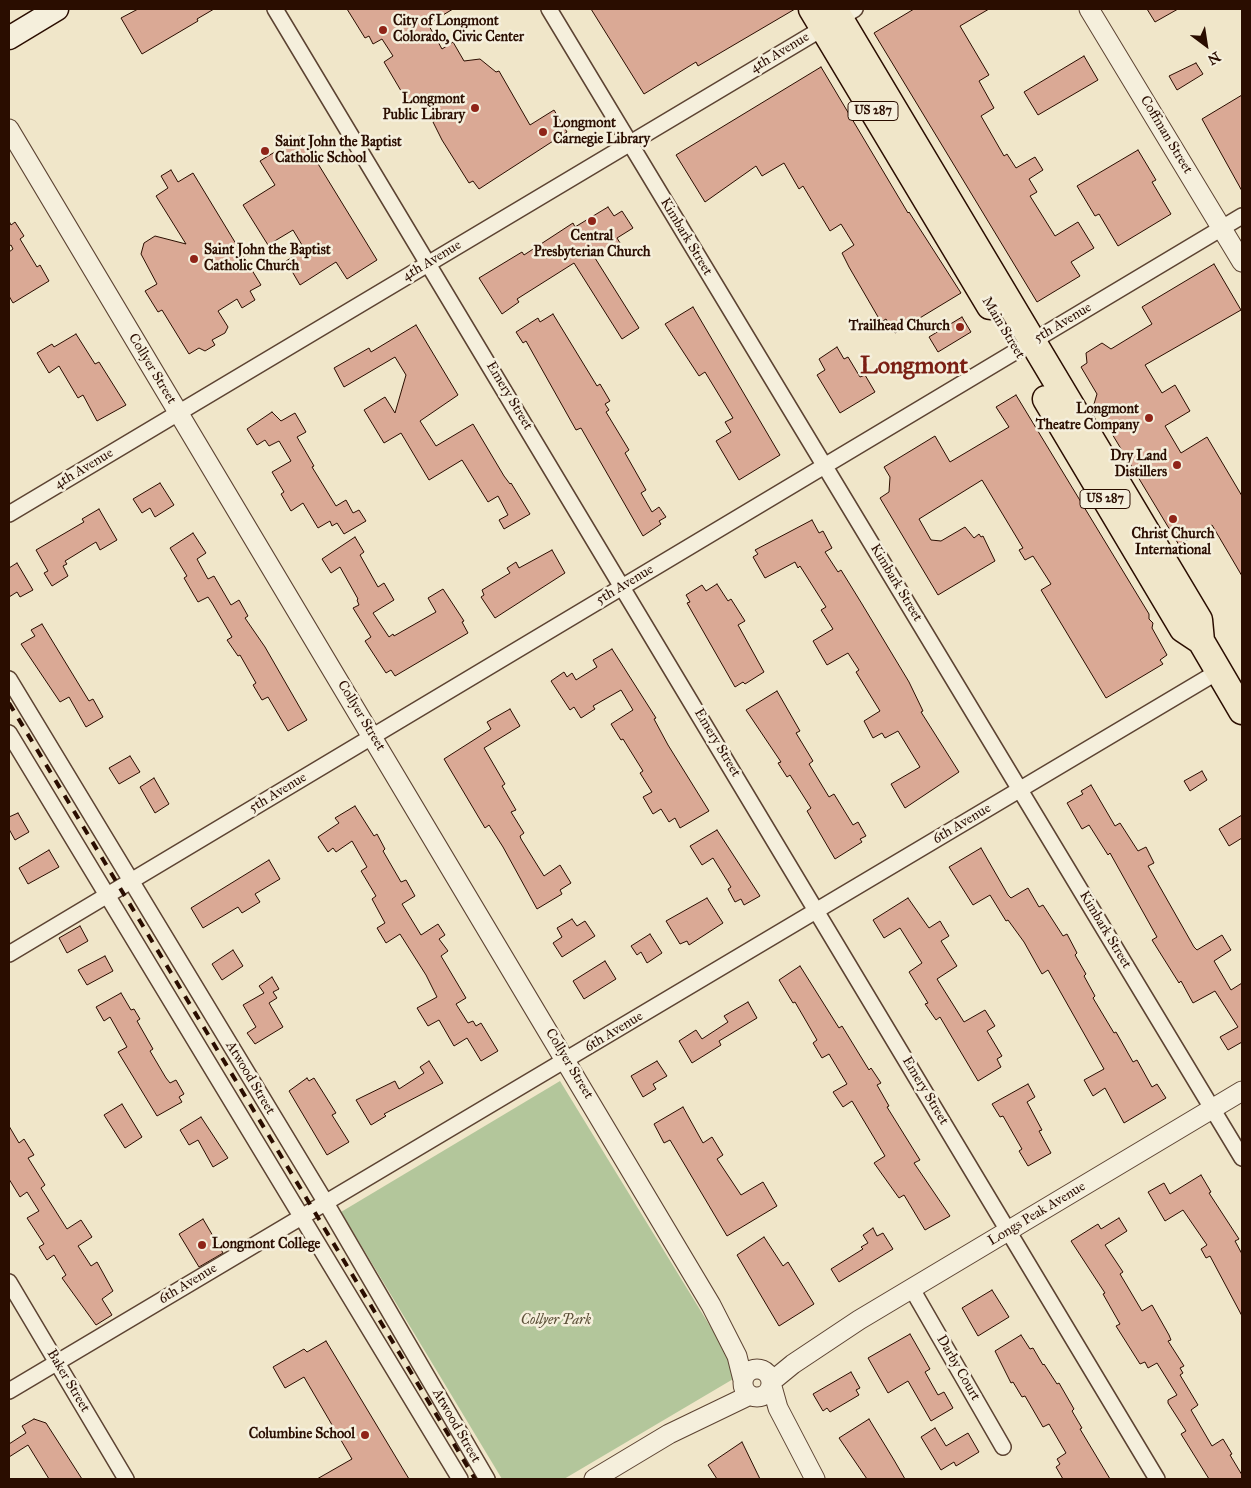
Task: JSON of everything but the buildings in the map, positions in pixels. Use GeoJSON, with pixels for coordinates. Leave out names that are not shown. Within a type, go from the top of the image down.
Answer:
{"type":"FeatureCollection","features":[{"type":"Feature","properties":{"kind":"highway","name":"Main Street"},"geometry":{"type":"LineString","coordinates":[[833,14],[1025,346],[1199,620],[1201,641],[1242,711]]}},
{"type":"Feature","properties":{"kind":"main road"},"geometry":{"type":"LineString","coordinates":[[9,38],[57,9]]}},
{"type":"Feature","properties":{"kind":"street","name":"Emery Street"},"geometry":{"type":"LineString","coordinates":[[274,9],[429,263],[1158,1479]]}},
{"type":"Feature","properties":{"kind":"street","name":"Kimbark Street"},"geometry":{"type":"LineString","coordinates":[[549,9],[1242,1158]]}},
{"type":"Feature","properties":{"kind":"street","name":"Coffman Street"},"geometry":{"type":"LineString","coordinates":[[1089,9],[1242,262]]}},
{"type":"Feature","properties":{"kind":"street","name":"4th Avenue"},"geometry":{"type":"LineString","coordinates":[[9,514],[630,143],[833,14]]}},
{"type":"Feature","properties":{"kind":"street","name":"Collyer Street"},"geometry":{"type":"LineString","coordinates":[[9,129],[374,736],[711,1304],[744,1352],[767,1376],[778,1408],[798,1450],[815,1479]]}},
{"type":"Feature","properties":{"kind":"street","name":"5th Avenue"},"geometry":{"type":"LineString","coordinates":[[9,954],[824,464],[1242,216]]}},
{"type":"Feature","properties":{"kind":"street","name":"6th Avenue"},"geometry":{"type":"LineString","coordinates":[[9,1391],[1219,671]]}},
{"type":"Feature","properties":{"kind":"street","name":"Atwood Street"},"geometry":{"type":"LineString","coordinates":[[9,679],[130,882],[326,1202],[487,1479]]}},
{"type":"Feature","properties":{"kind":"street","name":"Atwood Street"},"geometry":{"type":"LineString","coordinates":[[9,732],[460,1479]]}},
{"type":"Feature","properties":{"kind":"street","name":"Longs Peak Avenue"},"geometry":{"type":"LineString","coordinates":[[767,1376],[1242,1092]]}},
{"type":"Feature","properties":{"kind":"street","name":"Baker Street"},"geometry":{"type":"LineString","coordinates":[[9,1282],[126,1479]]}},
{"type":"Feature","properties":{"kind":"street","name":"Darby Court"},"geometry":{"type":"LineString","coordinates":[[912,1289],[1003,1447]]}},
{"type":"Feature","properties":{"kind":"street","name":"Collyer Street"},"geometry":{"type":"LineString","coordinates":[[711,1304],[737,1356],[747,1388],[770,1413],[798,1450]]}},
{"type":"Feature","properties":{"kind":"street"},"geometry":{"type":"LineString","coordinates":[[748,1372],[767,1376],[765,1395],[747,1388],[748,1372]]}},
{"type":"Feature","properties":{"kind":"street"},"geometry":{"type":"LineString","coordinates":[[594,1479],[747,1388]]}},
{"type":"Feature","properties":{"kind":"green space","name":"Collyer Park"},"geometry":{"type":"Polygon","coordinates":[[[560,1081],[740,1375],[564,1479],[502,1479],[341,1212],[560,1081]]]}},
{"type":"Feature","properties":{"kind":"railway"},"geometry":{"type":"LineString","coordinates":[[9,703],[475,1479]]}},
{"type":"Feature","properties":{"kind":"place","name":"City of Longmont Colorado, Civic Center"},"geometry":{"type":"Point","coordinates":[383,30]}},
{"type":"Feature","properties":{"kind":"place","name":"Longmont Public Library"},"geometry":{"type":"Point","coordinates":[475,108]}},
{"type":"Feature","properties":{"kind":"place","name":"Longmont Carnegie Library"},"geometry":{"type":"Point","coordinates":[543,132]}},
{"type":"Feature","properties":{"kind":"place","name":"Saint John the Baptist Catholic School"},"geometry":{"type":"Point","coordinates":[265,151]}},
{"type":"Feature","properties":{"kind":"place","name":"Central Presbyterian Church"},"geometry":{"type":"Point","coordinates":[592,221]}},
{"type":"Feature","properties":{"kind":"place","name":"Saint John the Baptist Catholic Church"},"geometry":{"type":"Point","coordinates":[194,259]}},
{"type":"Feature","properties":{"kind":"place","name":"Trailhead Church"},"geometry":{"type":"Point","coordinates":[960,327]}},
{"type":"Feature","properties":{"kind":"place","name":"Longmont Theatre Company"},"geometry":{"type":"Point","coordinates":[1149,418]}},
{"type":"Feature","properties":{"kind":"place","name":"Dry Land Distillers"},"geometry":{"type":"Point","coordinates":[1177,465]}},
{"type":"Feature","properties":{"kind":"place","name":"Christ Church International"},"geometry":{"type":"Point","coordinates":[1173,519]}},
{"type":"Feature","properties":{"kind":"place","name":"Longmont College"},"geometry":{"type":"Point","coordinates":[202,1245]}},
{"type":"Feature","properties":{"kind":"place","name":"Columbine School"},"geometry":{"type":"Point","coordinates":[365,1435]}},
{"type":"Feature","properties":{"kind":"district","name":"Longmont"},"geometry":{"type":"Point","coordinates":[914,367]}}]}
